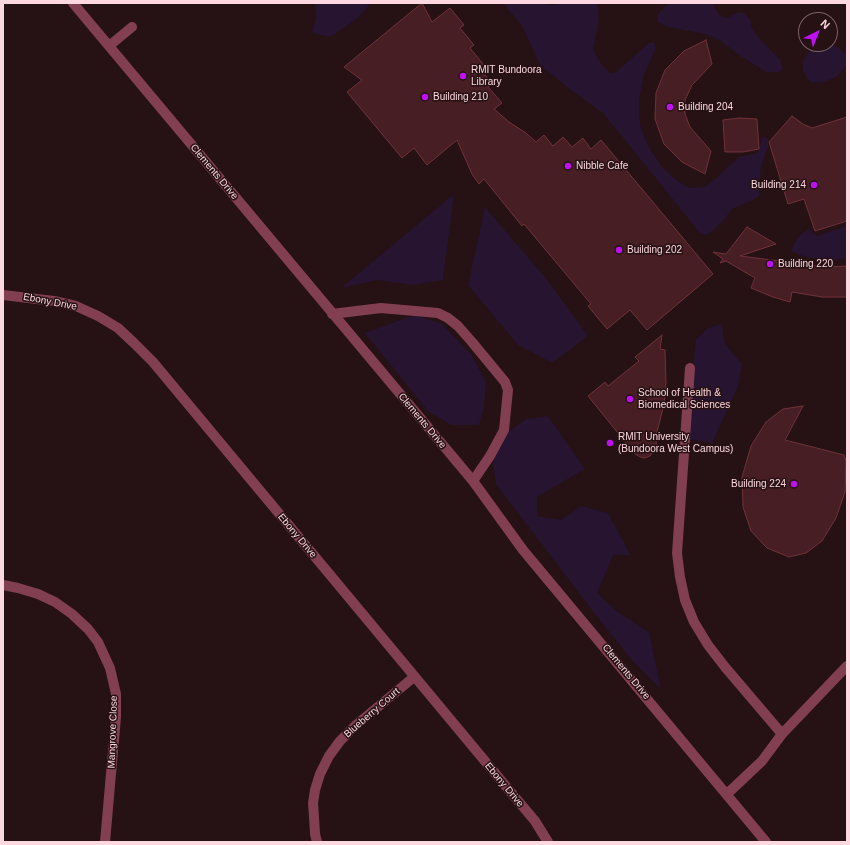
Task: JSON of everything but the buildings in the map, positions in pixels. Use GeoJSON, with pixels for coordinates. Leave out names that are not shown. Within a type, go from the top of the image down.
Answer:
{"type":"FeatureCollection","features":[{"type":"Feature","properties":{"kind":"street","name":"Clements Drive"},"geometry":{"type":"LineString","coordinates":[[73,3],[472,481],[523,550],[766,842]]}},
{"type":"Feature","properties":{"kind":"street"},"geometry":{"type":"LineString","coordinates":[[109,46],[132,27]]}},
{"type":"Feature","properties":{"kind":"street","name":"Ebony Drive"},"geometry":{"type":"LineString","coordinates":[[3,295],[54,301],[76,306],[98,316],[118,328],[153,362],[514,796],[535,822],[548,842]]}},
{"type":"Feature","properties":{"kind":"street"},"geometry":{"type":"LineString","coordinates":[[332,314],[381,308],[438,314],[448,318],[458,326],[477,347],[505,382],[508,390],[504,430],[490,456],[472,481]]}},
{"type":"Feature","properties":{"kind":"street"},"geometry":{"type":"LineString","coordinates":[[690,368],[677,553],[685,600],[694,622],[708,645],[782,734]]}},
{"type":"Feature","properties":{"kind":"street","name":"Mangrove Close"},"geometry":{"type":"LineString","coordinates":[[3,585],[38,594],[55,602],[72,614],[88,629],[98,642],[110,668],[116,694],[116,717],[105,842]]}},
{"type":"Feature","properties":{"kind":"street"},"geometry":{"type":"LineString","coordinates":[[727,794],[762,761],[782,734],[847,666]]}},
{"type":"Feature","properties":{"kind":"street","name":"Blueberry Court"},"geometry":{"type":"LineString","coordinates":[[317,842],[313,803],[320,774],[329,756],[340,741],[356,725],[414,677]]}},
{"type":"Feature","properties":{"kind":"shaded area"},"geometry":{"type":"Polygon","coordinates":[[[315,3],[371,3],[358,18],[330,37],[312,33],[316,18],[315,3]]]}},
{"type":"Feature","properties":{"kind":"shaded area"},"geometry":{"type":"Polygon","coordinates":[[[503,3],[545,3],[547,5],[556,5],[559,3],[597,3],[599,20],[593,50],[602,65],[610,73],[616,72],[649,43],[654,43],[656,48],[644,75],[639,99],[639,116],[641,129],[649,147],[661,166],[676,180],[690,188],[704,187],[739,157],[754,154],[759,150],[762,138],[765,137],[768,139],[768,147],[761,167],[759,196],[732,209],[723,221],[706,235],[700,233],[603,113],[572,91],[540,65],[522,26],[503,3]]]}},
{"type":"Feature","properties":{"kind":"shaded area"},"geometry":{"type":"Polygon","coordinates":[[[669,3],[715,3],[714,7],[720,16],[727,18],[739,12],[745,14],[751,21],[751,26],[757,36],[780,60],[783,69],[779,72],[766,72],[739,55],[718,39],[705,34],[668,27],[658,22],[657,16],[669,3]]]}},
{"type":"Feature","properties":{"kind":"shaded area"},"geometry":{"type":"Polygon","coordinates":[[[838,47],[846,55],[846,65],[838,76],[824,82],[813,83],[808,80],[803,70],[803,61],[809,52],[838,52],[838,47]]]}},
{"type":"Feature","properties":{"kind":"shaded area"},"geometry":{"type":"Polygon","coordinates":[[[454,194],[443,280],[413,285],[377,280],[341,288],[454,194]]]}},
{"type":"Feature","properties":{"kind":"shaded area"},"geometry":{"type":"Polygon","coordinates":[[[485,207],[545,277],[588,336],[552,363],[518,345],[468,285],[485,207]]]}},
{"type":"Feature","properties":{"kind":"shaded area"},"geometry":{"type":"Polygon","coordinates":[[[847,226],[847,258],[827,261],[799,255],[791,250],[798,237],[809,228],[813,234],[817,236],[847,226]]]}},
{"type":"Feature","properties":{"kind":"shaded area"},"geometry":{"type":"Polygon","coordinates":[[[415,315],[442,324],[471,354],[486,382],[484,407],[479,425],[451,425],[428,411],[365,333],[415,315]]]}},
{"type":"Feature","properties":{"kind":"shaded area"},"geometry":{"type":"Polygon","coordinates":[[[722,324],[725,344],[742,364],[737,389],[712,443],[689,439],[693,408],[693,362],[696,340],[708,328],[722,324]]]}},
{"type":"Feature","properties":{"kind":"shaded area"},"geometry":{"type":"Polygon","coordinates":[[[548,416],[585,469],[537,497],[537,516],[561,520],[581,506],[608,513],[631,556],[614,554],[597,593],[619,613],[649,632],[661,690],[631,659],[496,484],[493,464],[501,437],[526,419],[548,416]]]}},
{"type":"Feature","properties":{"kind":"place","name":"RMIT Bundoora Library"},"geometry":{"type":"Point","coordinates":[463,76]}},
{"type":"Feature","properties":{"kind":"place","name":"Building 210"},"geometry":{"type":"Point","coordinates":[425,97]}},
{"type":"Feature","properties":{"kind":"place","name":"Building 204"},"geometry":{"type":"Point","coordinates":[670,107]}},
{"type":"Feature","properties":{"kind":"place","name":"Nibble Cafe"},"geometry":{"type":"Point","coordinates":[568,166]}},
{"type":"Feature","properties":{"kind":"place","name":"Building 214"},"geometry":{"type":"Point","coordinates":[814,185]}},
{"type":"Feature","properties":{"kind":"place","name":"Building 202"},"geometry":{"type":"Point","coordinates":[619,250]}},
{"type":"Feature","properties":{"kind":"place","name":"Building 220"},"geometry":{"type":"Point","coordinates":[770,264]}},
{"type":"Feature","properties":{"kind":"place","name":"School of Health & Biomedical Sciences"},"geometry":{"type":"Point","coordinates":[630,399]}},
{"type":"Feature","properties":{"kind":"place","name":"RMIT University (Bundoora West Campus)"},"geometry":{"type":"Point","coordinates":[610,443]}},
{"type":"Feature","properties":{"kind":"place","name":"Building 224"},"geometry":{"type":"Point","coordinates":[794,484]}}]}
